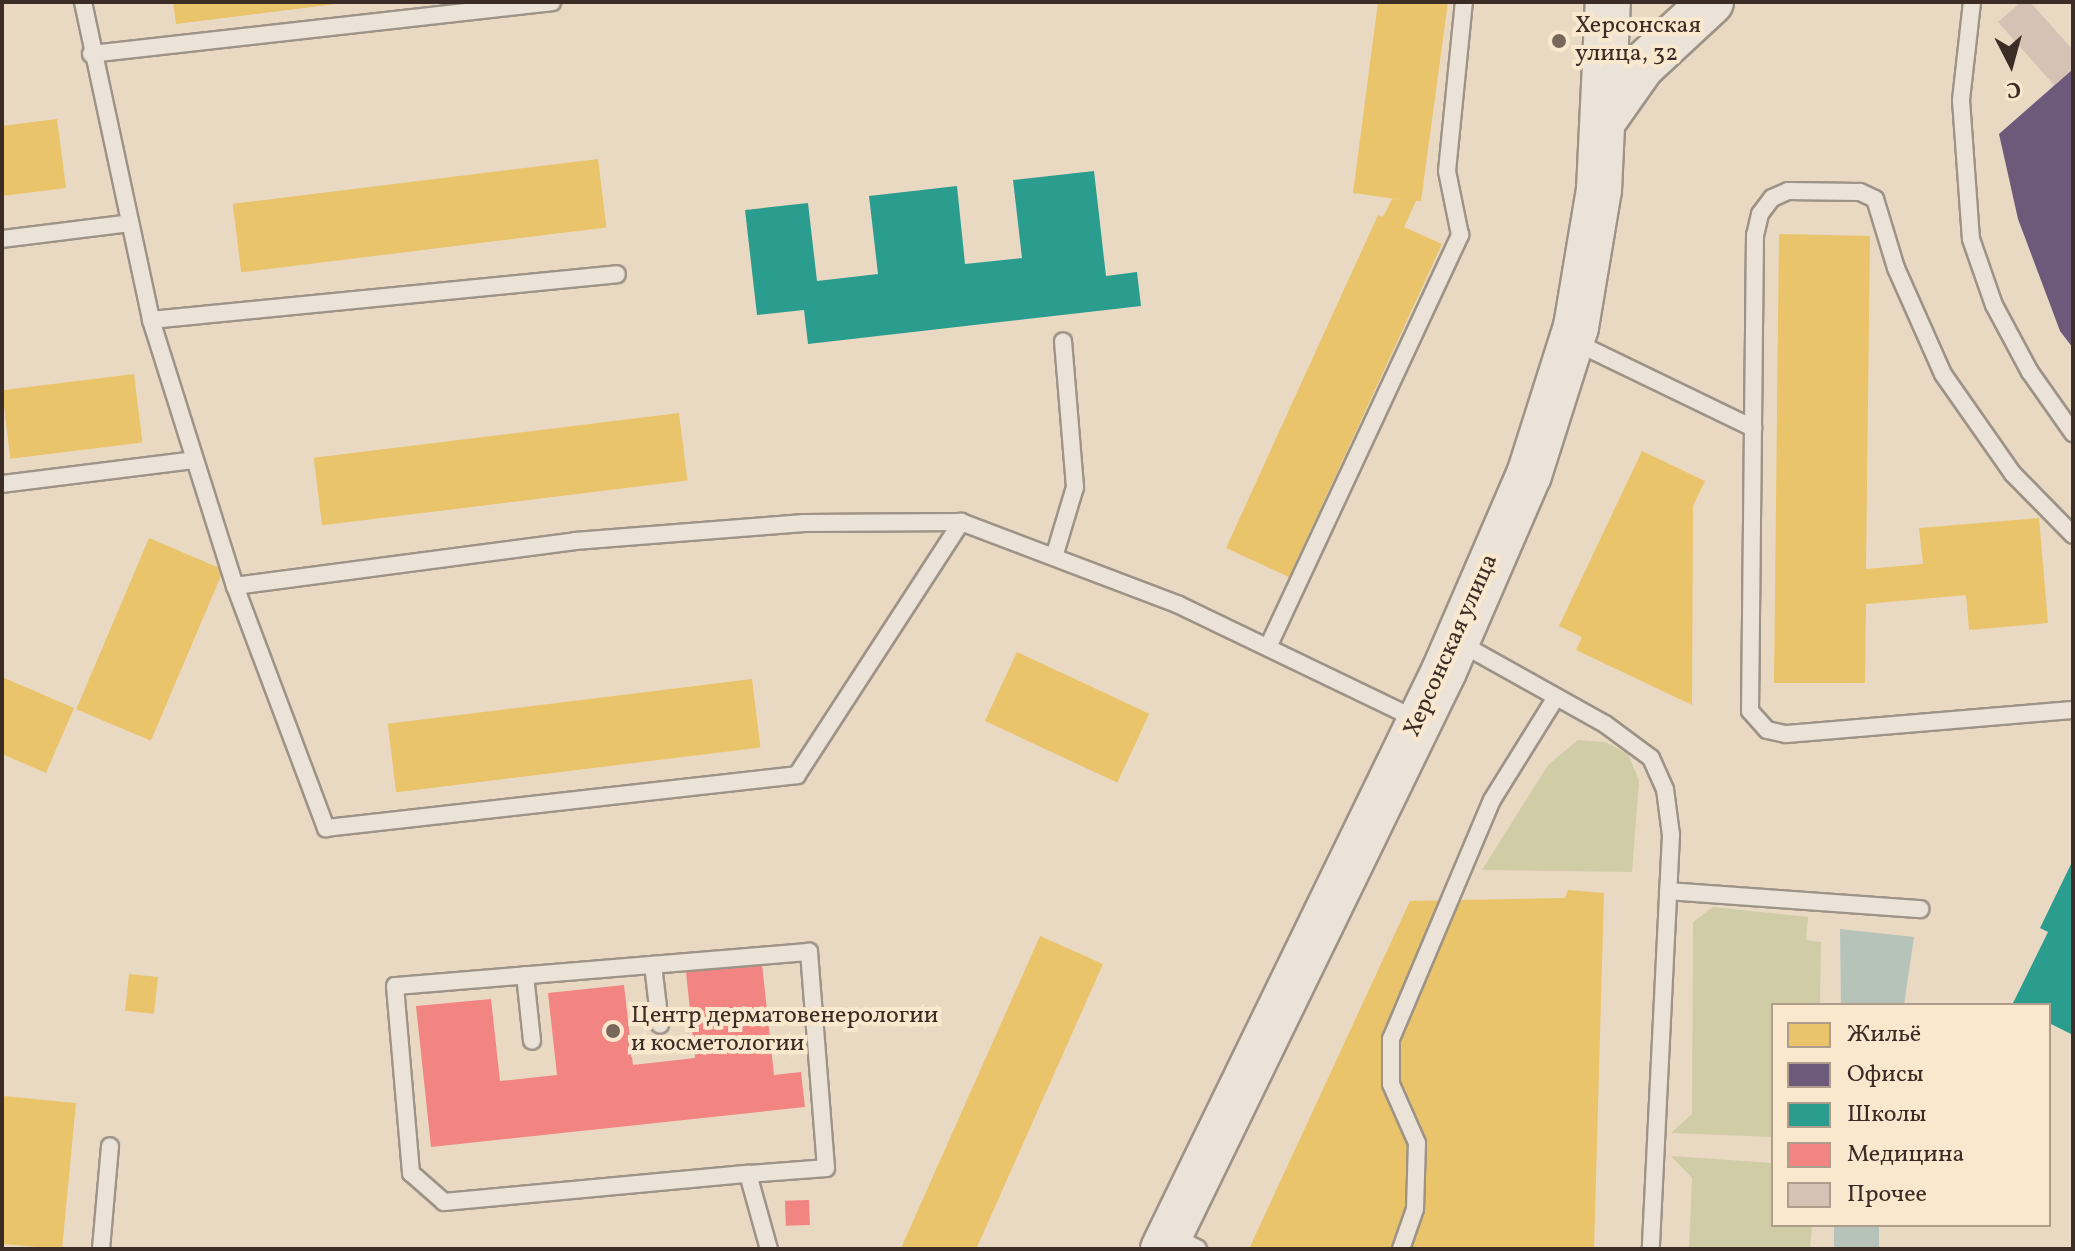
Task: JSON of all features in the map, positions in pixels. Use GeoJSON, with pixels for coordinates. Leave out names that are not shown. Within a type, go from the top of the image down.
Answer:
{"type":"FeatureCollection","features":[{"type":"Feature","properties":{"kind":"street","name":"Херсонская улица"},"geometry":{"type":"LineString","coordinates":[[1171,1246],[1419,721],[1529,475],[1571,340],[1599,190],[1606,117],[1608,2]]}},
{"type":"Feature","properties":{"kind":"street"},"geometry":{"type":"LineString","coordinates":[[1606,117],[1642,66],[1711,2]]}},
{"type":"Feature","properties":{"kind":"lane"},"geometry":{"type":"LineString","coordinates":[[83,2],[91,54],[151,320],[235,586],[326,828],[797,775],[961,522]]}},
{"type":"Feature","properties":{"kind":"lane"},"geometry":{"type":"LineString","coordinates":[[91,54],[552,2]]}},
{"type":"Feature","properties":{"kind":"lane"},"geometry":{"type":"LineString","coordinates":[[1268,647],[1460,235],[1447,171],[1464,2]]}},
{"type":"Feature","properties":{"kind":"lane"},"geometry":{"type":"LineString","coordinates":[[1972,2],[1961,100],[1971,239],[1994,305],[2030,372],[2073,433]]}},
{"type":"Feature","properties":{"kind":"lane"},"geometry":{"type":"LineString","coordinates":[[2073,535],[2013,474],[1943,374],[1915,318],[1871,195],[1788,191],[1772,198],[1760,214],[1753,428],[1750,711],[1759,724],[1786,734],[2073,710]]}},
{"type":"Feature","properties":{"kind":"lane"},"geometry":{"type":"LineString","coordinates":[[2,239],[130,223]]}},
{"type":"Feature","properties":{"kind":"lane"},"geometry":{"type":"LineString","coordinates":[[151,320],[617,274]]}},
{"type":"Feature","properties":{"kind":"lane"},"geometry":{"type":"LineString","coordinates":[[1571,340],[1753,428]]}},
{"type":"Feature","properties":{"kind":"lane"},"geometry":{"type":"LineString","coordinates":[[1054,557],[1075,487],[1063,341]]}},
{"type":"Feature","properties":{"kind":"lane"},"geometry":{"type":"LineString","coordinates":[[2,484],[194,460]]}},
{"type":"Feature","properties":{"kind":"lane"},"geometry":{"type":"LineString","coordinates":[[235,586],[575,541],[804,523],[961,522],[1179,605],[1419,721]]}},
{"type":"Feature","properties":{"kind":"lane"},"geometry":{"type":"LineString","coordinates":[[1456,641],[1556,697],[1651,758],[1665,789],[1671,835],[1651,1249]]}},
{"type":"Feature","properties":{"kind":"lane"},"geometry":{"type":"LineString","coordinates":[[1401,1249],[1415,1209],[1417,1143],[1391,1084],[1391,1039],[1492,800],[1556,697]]}},
{"type":"Feature","properties":{"kind":"lane"},"geometry":{"type":"LineString","coordinates":[[1668,891],[1920,909]]}},
{"type":"Feature","properties":{"kind":"lane"},"geometry":{"type":"LineString","coordinates":[[809,952],[826,1168],[444,1202],[411,1173],[395,986],[653,965],[809,952]]}},
{"type":"Feature","properties":{"kind":"lane"},"geometry":{"type":"LineString","coordinates":[[653,965],[660,1025]]}},
{"type":"Feature","properties":{"kind":"lane"},"geometry":{"type":"LineString","coordinates":[[525,975],[532,1041]]}},
{"type":"Feature","properties":{"kind":"lane"},"geometry":{"type":"LineString","coordinates":[[101,1249],[110,1146]]}},
{"type":"Feature","properties":{"kind":"lane"},"geometry":{"type":"LineString","coordinates":[[748,1174],[769,1249]]}},
{"type":"Feature","properties":{"kind":"shaded area"},"geometry":{"type":"Polygon","coordinates":[[[1578,740],[1605,742],[1628,754],[1639,781],[1632,872],[1482,870],[1548,765],[1578,740]]]}},
{"type":"Feature","properties":{"kind":"shaded area"},"geometry":{"type":"Polygon","coordinates":[[[1713,907],[1808,917],[1806,940],[1821,942],[1820,1003],[1771,1003],[1771,1137],[1671,1133],[1692,1114],[1693,922],[1713,907]]]}},
{"type":"Feature","properties":{"kind":"shaded area"},"geometry":{"type":"Polygon","coordinates":[[[1840,929],[1914,937],[1904,1003],[1841,1003],[1840,929]]]}},
{"type":"Feature","properties":{"kind":"shaded area"},"geometry":{"type":"Polygon","coordinates":[[[1671,1156],[1771,1163],[1771,1227],[1812,1227],[1810,1249],[1689,1249],[1692,1178],[1671,1156]]]}},
{"type":"Feature","properties":{"kind":"shaded area"},"geometry":{"type":"Polygon","coordinates":[[[1834,1227],[1879,1227],[1879,1249],[1834,1249],[1834,1227]]]}},
{"type":"Feature","properties":{"kind":"building: Жильё"},"geometry":{"type":"Polygon","coordinates":[[[173,2],[336,2],[336,4],[176,24],[173,2]]]}},
{"type":"Feature","properties":{"kind":"building: Жильё"},"geometry":{"type":"Polygon","coordinates":[[[1378,2],[1448,2],[1421,201],[1416,201],[1404,227],[1442,244],[1289,577],[1226,548],[1378,215],[1383,217],[1392,199],[1403,200],[1353,193],[1378,2]]]}},
{"type":"Feature","properties":{"kind":"building: Жильё"},"geometry":{"type":"Polygon","coordinates":[[[57,119],[66,188],[2,196],[2,126],[57,119]]]}},
{"type":"Feature","properties":{"kind":"building: Жильё"},"geometry":{"type":"Polygon","coordinates":[[[598,159],[606,227],[241,272],[233,204],[598,159]]]}},
{"type":"Feature","properties":{"kind":"building: Жильё"},"geometry":{"type":"Polygon","coordinates":[[[1779,234],[1870,236],[1866,569],[1923,564],[1919,528],[2039,518],[2048,623],[1969,630],[1966,595],[1866,604],[1865,683],[1774,683],[1779,234]]]}},
{"type":"Feature","properties":{"kind":"building: Жильё"},"geometry":{"type":"Polygon","coordinates":[[[134,374],[142,442],[10,459],[2,390],[134,374]]]}},
{"type":"Feature","properties":{"kind":"building: Жильё"},"geometry":{"type":"Polygon","coordinates":[[[679,413],[687,480],[322,525],[314,458],[679,413]]]}},
{"type":"Feature","properties":{"kind":"building: Жильё"},"geometry":{"type":"Polygon","coordinates":[[[1642,451],[1705,481],[1693,506],[1692,705],[1576,650],[1582,637],[1559,626],[1642,451]]]}},
{"type":"Feature","properties":{"kind":"building: Жильё"},"geometry":{"type":"Polygon","coordinates":[[[149,538],[224,570],[151,741],[76,709],[149,538]]]}},
{"type":"Feature","properties":{"kind":"building: Жильё"},"geometry":{"type":"Polygon","coordinates":[[[1017,652],[1149,714],[1117,783],[985,721],[1017,652]]]}},
{"type":"Feature","properties":{"kind":"building: Жильё"},"geometry":{"type":"Polygon","coordinates":[[[2,677],[74,708],[46,773],[2,754],[2,677]]]}},
{"type":"Feature","properties":{"kind":"building: Жильё"},"geometry":{"type":"Polygon","coordinates":[[[752,679],[760,747],[396,792],[388,724],[752,679]]]}},
{"type":"Feature","properties":{"kind":"building: Жильё"},"geometry":{"type":"Polygon","coordinates":[[[1568,890],[1604,893],[1594,1249],[1249,1249],[1410,901],[1565,898],[1568,890]]]}},
{"type":"Feature","properties":{"kind":"building: Жильё"},"geometry":{"type":"Polygon","coordinates":[[[1040,936],[1103,964],[976,1249],[901,1249],[1040,936]]]}},
{"type":"Feature","properties":{"kind":"building: Жильё"},"geometry":{"type":"Polygon","coordinates":[[[129,974],[158,977],[154,1014],[125,1011],[129,974]]]}},
{"type":"Feature","properties":{"kind":"building: Жильё"},"geometry":{"type":"Polygon","coordinates":[[[3,1096],[76,1103],[62,1249],[2,1244],[3,1096]]]}},
{"type":"Feature","properties":{"kind":"building: Офисы"},"geometry":{"type":"Polygon","coordinates":[[[2073,69],[2073,348],[2060,331],[2018,219],[1999,134],[2073,69]]]}},
{"type":"Feature","properties":{"kind":"building: Школы"},"geometry":{"type":"Polygon","coordinates":[[[1094,171],[1106,276],[1137,272],[1141,306],[808,344],[804,310],[757,315],[745,210],[808,203],[817,281],[878,274],[869,196],[957,186],[965,264],[1022,258],[1013,180],[1094,171]]]}},
{"type":"Feature","properties":{"kind":"building: Школы"},"geometry":{"type":"Polygon","coordinates":[[[2073,860],[2073,1035],[2051,1024],[2051,1003],[2013,1003],[2048,932],[2040,928],[2073,860]]]}},
{"type":"Feature","properties":{"kind":"building: Медицина"},"geometry":{"type":"Polygon","coordinates":[[[762,964],[774,1075],[801,1072],[805,1107],[431,1147],[416,1006],[491,999],[500,1081],[557,1075],[548,993],[624,985],[633,1065],[695,1058],[686,972],[762,964]]]}},
{"type":"Feature","properties":{"kind":"building: Медицина"},"geometry":{"type":"Polygon","coordinates":[[[809,1200],[810,1225],[786,1226],[785,1201],[809,1200]]]}},
{"type":"Feature","properties":{"kind":"building: Прочее"},"geometry":{"type":"Polygon","coordinates":[[[2021,2],[2030,2],[2073,50],[2073,69],[2054,85],[1998,22],[2021,2]]]}},
{"type":"Feature","properties":{"kind":"place","name":"Херсонская улица, 32"},"geometry":{"type":"Point","coordinates":[1559,41]}},
{"type":"Feature","properties":{"kind":"place","name":"Центр дерматовенерологии и косметологии"},"geometry":{"type":"Point","coordinates":[613,1031]}}]}
